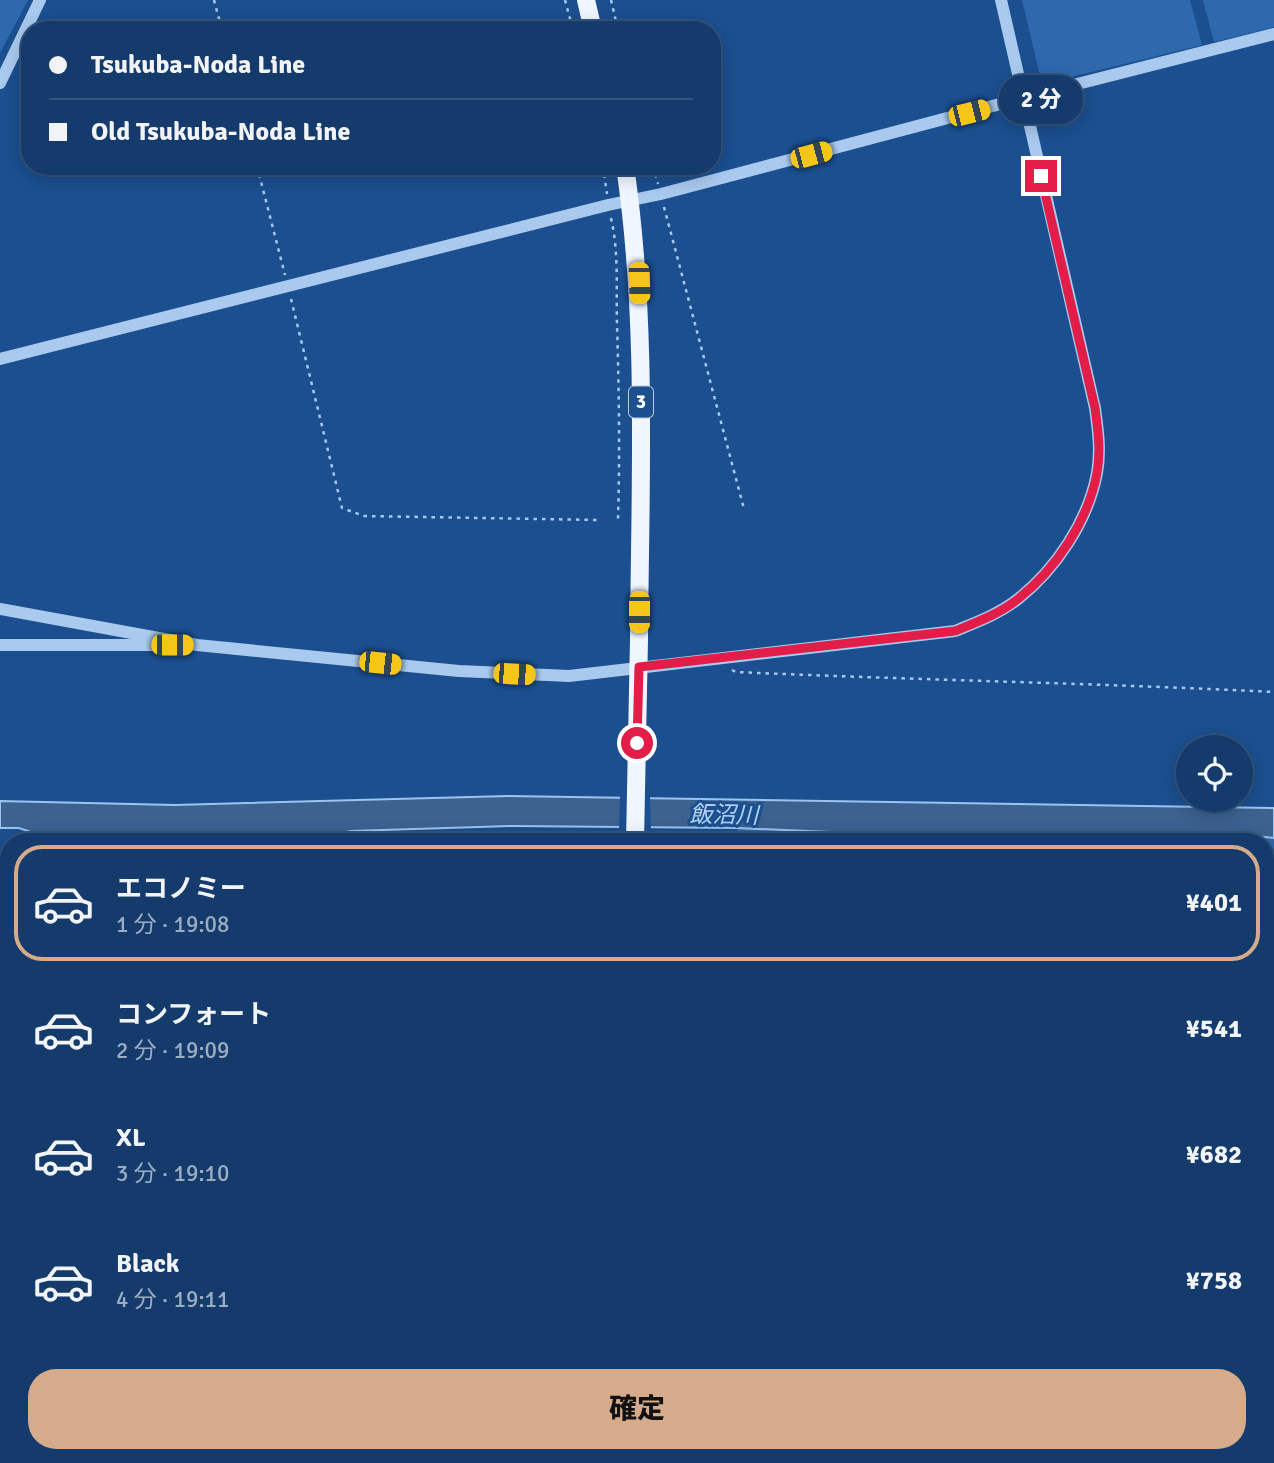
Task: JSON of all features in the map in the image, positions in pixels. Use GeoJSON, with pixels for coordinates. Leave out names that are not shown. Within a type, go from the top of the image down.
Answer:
{"type":"FeatureCollection","features":[{"type":"Feature","properties":{"kind":"main road"},"geometry":{"type":"LineString","coordinates":[[586,0],[591,21]]}},
{"type":"Feature","properties":{"kind":"main road","name":"3"},"geometry":{"type":"LineString","coordinates":[[626,175],[639,283],[641,426],[635,833]]}},
{"type":"Feature","properties":{"kind":"street"},"geometry":{"type":"LineString","coordinates":[[30,21],[40,0]]}},
{"type":"Feature","properties":{"kind":"street"},"geometry":{"type":"LineString","coordinates":[[0,609],[197,645],[459,671],[569,676],[955,631],[993,615],[1017,600],[1045,574],[1078,526],[1097,472],[1099,436],[1095,408],[1001,0]]}},
{"type":"Feature","properties":{"kind":"street"},"geometry":{"type":"LineString","coordinates":[[0,359],[608,205],[661,194],[1274,34]]}},
{"type":"Feature","properties":{"kind":"street"},"geometry":{"type":"LineString","coordinates":[[0,83],[21,39]]}},
{"type":"Feature","properties":{"kind":"street"},"geometry":{"type":"LineString","coordinates":[[0,645],[197,645]]}},
{"type":"Feature","properties":{"kind":"path"},"geometry":{"type":"LineString","coordinates":[[214,0],[220,21]]}},
{"type":"Feature","properties":{"kind":"path"},"geometry":{"type":"LineString","coordinates":[[565,0],[571,21]]}},
{"type":"Feature","properties":{"kind":"path"},"geometry":{"type":"LineString","coordinates":[[611,0],[616,21]]}},
{"type":"Feature","properties":{"kind":"path"},"geometry":{"type":"LineString","coordinates":[[259,175],[342,508],[364,516],[597,520]]}},
{"type":"Feature","properties":{"kind":"path"},"geometry":{"type":"LineString","coordinates":[[604,175],[614,233],[616,271],[620,451],[618,519]]}},
{"type":"Feature","properties":{"kind":"path"},"geometry":{"type":"LineString","coordinates":[[656,175],[744,509]]}},
{"type":"Feature","properties":{"kind":"path"},"geometry":{"type":"LineString","coordinates":[[715,658],[736,672],[981,682],[1095,683],[1274,692]]}},
{"type":"Feature","properties":{"kind":"shaded area"},"geometry":{"type":"Polygon","coordinates":[[[0,0],[28,0],[0,53],[0,0]]]}},
{"type":"Feature","properties":{"kind":"shaded area"},"geometry":{"type":"Polygon","coordinates":[[[1022,0],[1190,0],[1202,45],[1042,84],[1022,0]]]}},
{"type":"Feature","properties":{"kind":"shaded area"},"geometry":{"type":"Polygon","coordinates":[[[1203,0],[1274,0],[1274,27],[1214,42],[1203,0]]]}},
{"type":"Feature","properties":{"kind":"shaded area"},"geometry":{"type":"Polygon","coordinates":[[[737,828],[852,833],[737,833],[737,828]]]}},
{"type":"Feature","properties":{"kind":"water","name":"飯沼川"},"geometry":{"type":"Polygon","coordinates":[[[508,796],[1176,806],[1176,812],[1253,812],[1253,808],[1274,808],[1274,833],[852,833],[737,828],[511,826],[342,833],[34,833],[19,828],[0,828],[0,801],[175,805],[508,796]]]}},
{"type":"Feature","properties":{"kind":"pier"},"geometry":{"type":"Polygon","coordinates":[[[620,794],[650,795],[651,831],[619,831],[620,794]]]}},
{"type":"Feature","properties":{"kind":"route"},"geometry":{"type":"LineString","coordinates":[[637,743],[639,667],[955,631],[993,615],[1017,600],[1045,574],[1063,551],[1078,526],[1089,499],[1097,472],[1099,436],[1095,408],[1041,176]]}}]}
